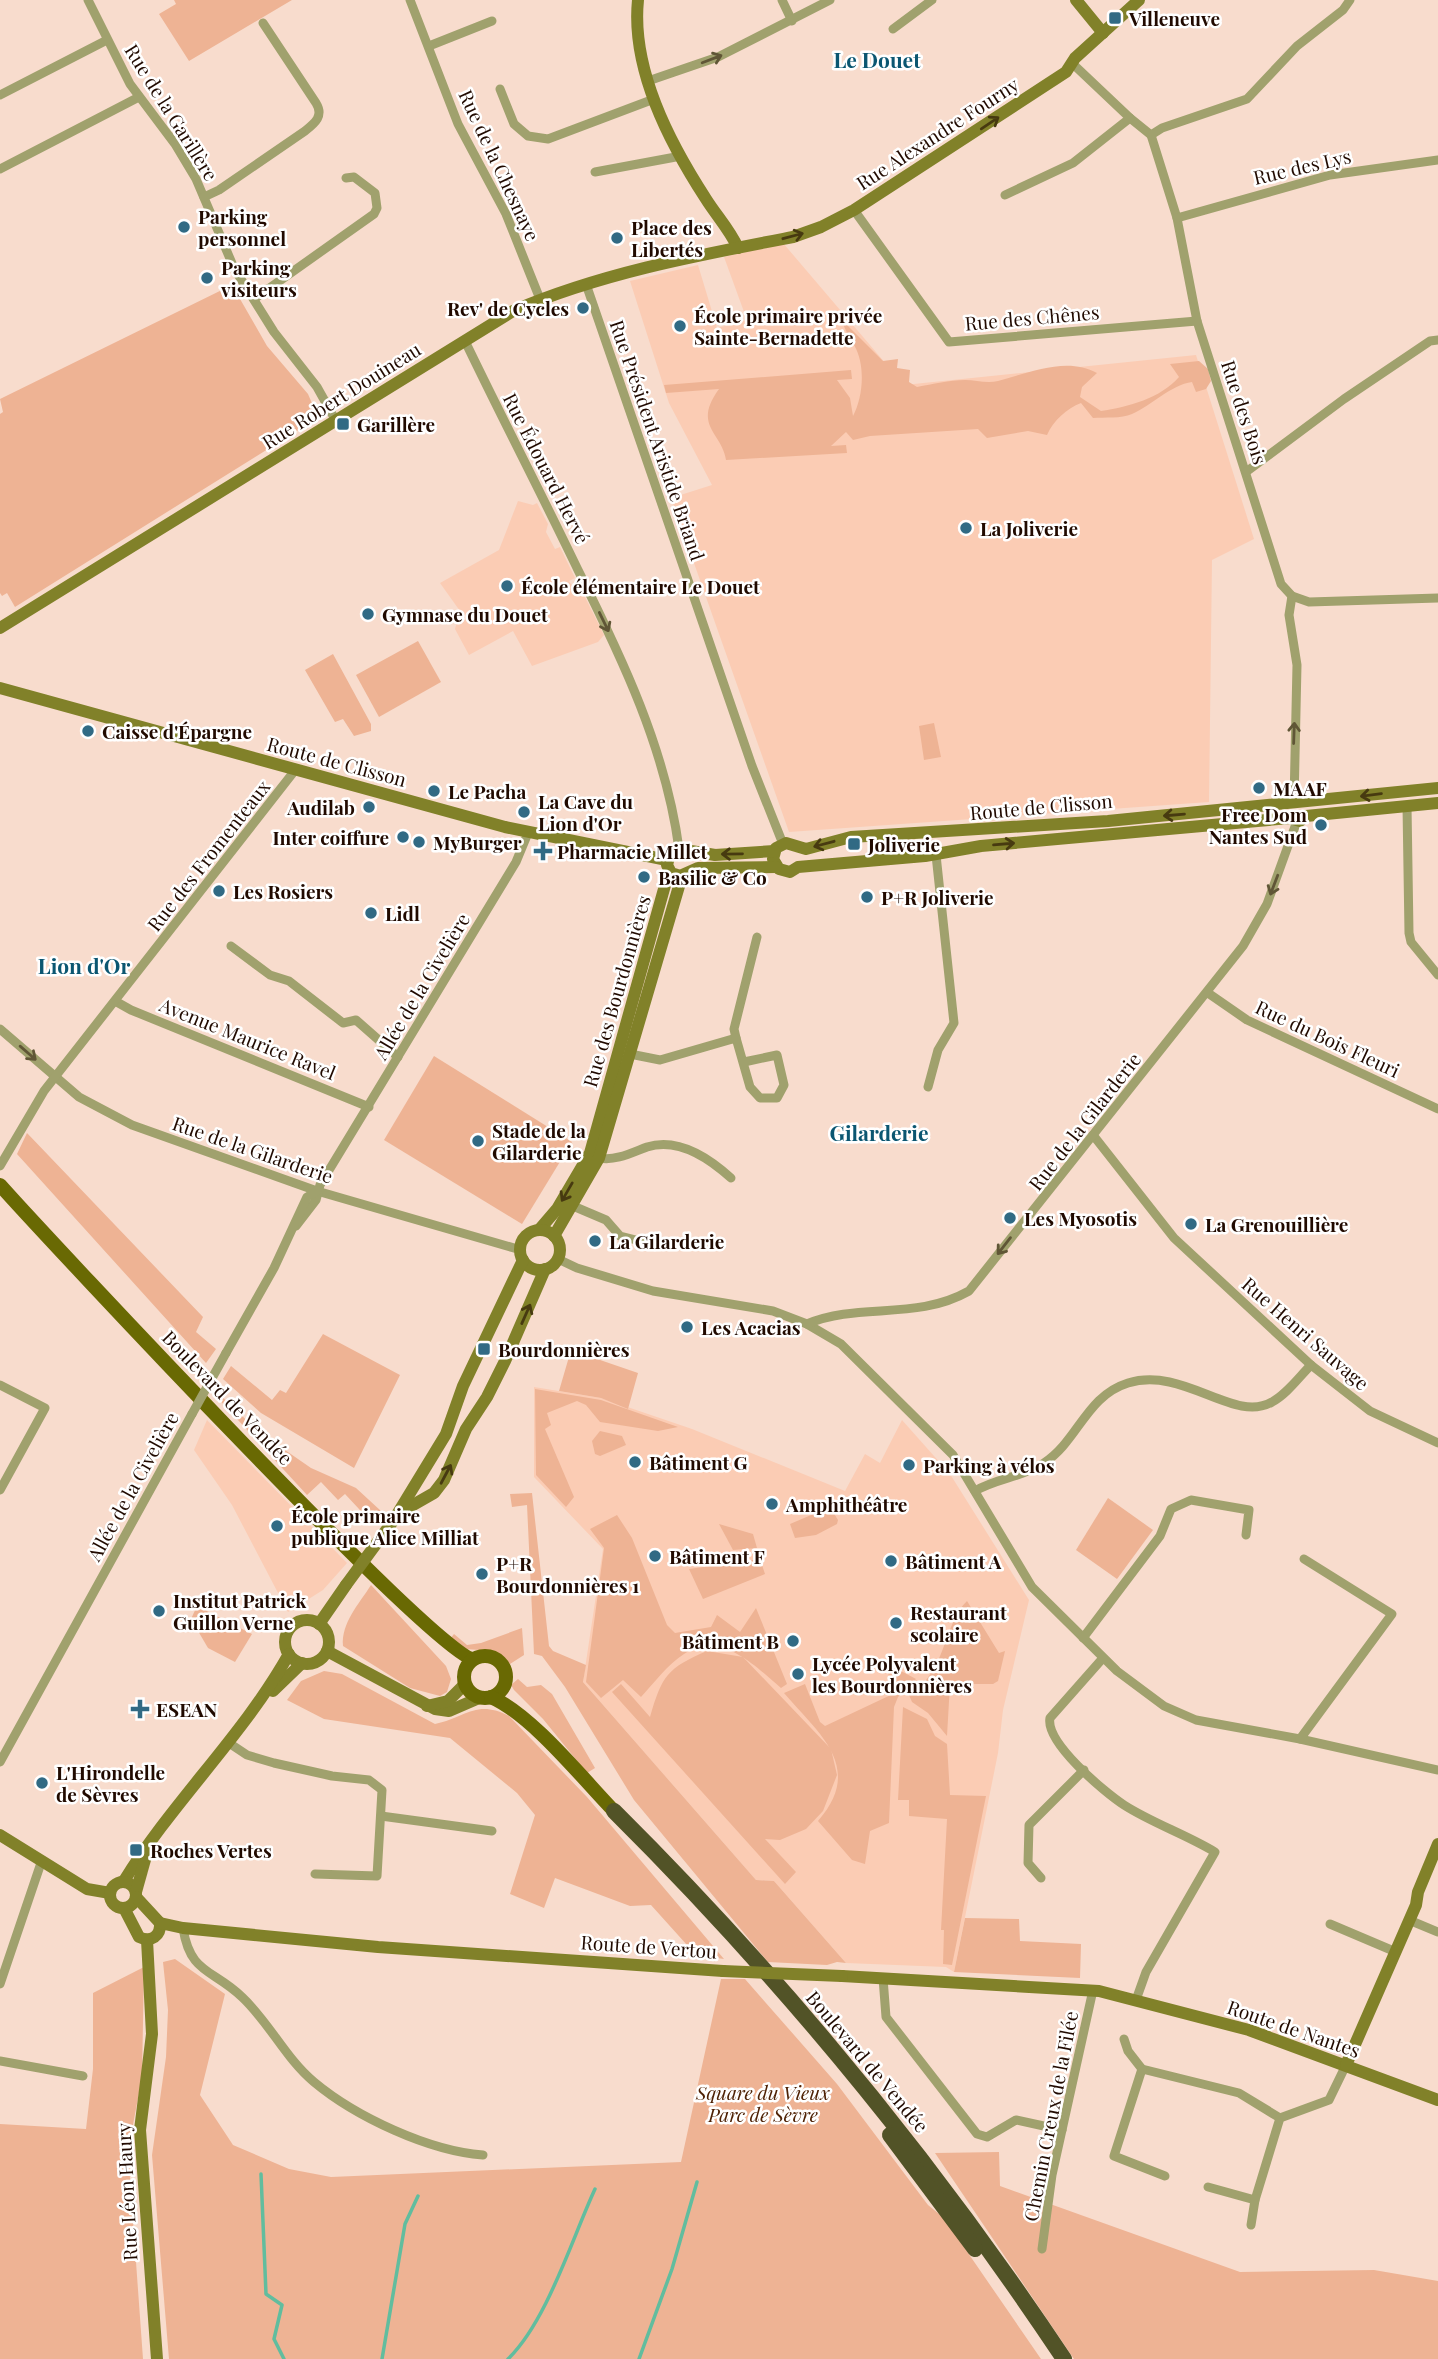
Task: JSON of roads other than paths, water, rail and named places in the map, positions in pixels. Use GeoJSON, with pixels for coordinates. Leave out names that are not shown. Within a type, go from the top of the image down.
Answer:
{"type":"FeatureCollection","features":[{"type":"Feature","properties":{"kind":"highway","name":"Boulevard de Vendée"},"geometry":{"type":"LineString","coordinates":[[614,1811],[636,1842],[877,2118],[1064,2359]]}},
{"type":"Feature","properties":{"kind":"highway","name":"Boulevard de Vendée"},"geometry":{"type":"LineString","coordinates":[[1037,2327],[1051,2359]]}},
{"type":"Feature","properties":{"kind":"main road","name":"Boulevard de Vendée"},"geometry":{"type":"LineString","coordinates":[[0,1185],[167,1364],[432,1632],[468,1659],[473,1659]]}},
{"type":"Feature","properties":{"kind":"main road","name":"Boulevard de Vendée"},"geometry":{"type":"LineString","coordinates":[[432,1632],[464,1680]]}},
{"type":"Feature","properties":{"kind":"main road"},"geometry":{"type":"LineString","coordinates":[[487,1656],[500,1662],[506,1672],[505,1685],[485,1698],[470,1693],[464,1680],[473,1659],[487,1656]]}},
{"type":"Feature","properties":{"kind":"main road","name":"Boulevard de Vendée"},"geometry":{"type":"LineString","coordinates":[[505,1685],[535,1730]]}},
{"type":"Feature","properties":{"kind":"main road","name":"Boulevard de Vendée"},"geometry":{"type":"LineString","coordinates":[[485,1698],[512,1709],[614,1811]]}},
{"type":"Feature","properties":{"kind":"street","name":"Rue de la Garillère"},"geometry":{"type":"LineString","coordinates":[[88,0],[139,97],[175,144],[204,197],[225,252],[274,332],[317,387],[336,421]]}},
{"type":"Feature","properties":{"kind":"street","name":"Rue de la Chesnaye"},"geometry":{"type":"LineString","coordinates":[[410,0],[458,124],[506,214],[540,299]]}},
{"type":"Feature","properties":{"kind":"street"},"geometry":{"type":"LineString","coordinates":[[782,0],[792,22]]}},
{"type":"Feature","properties":{"kind":"street"},"geometry":{"type":"LineString","coordinates":[[648,82],[718,57],[792,22],[830,0]]}},
{"type":"Feature","properties":{"kind":"street"},"geometry":{"type":"LineString","coordinates":[[893,29],[932,0]]}},
{"type":"Feature","properties":{"kind":"street"},"geometry":{"type":"LineString","coordinates":[[1076,0],[1103,33]]}},
{"type":"Feature","properties":{"kind":"street","name":"Rue Alexandre Fourny"},"geometry":{"type":"LineString","coordinates":[[732,249],[793,237],[821,227],[853,210],[1074,65],[1075,58],[1139,0]]}},
{"type":"Feature","properties":{"kind":"street"},"geometry":{"type":"LineString","coordinates":[[1074,65],[1129,118],[1151,135],[1162,128],[1247,99],[1297,46],[1343,10],[1350,0]]}},
{"type":"Feature","properties":{"kind":"street"},"geometry":{"type":"LineString","coordinates":[[635,8],[636,29],[654,99],[681,156],[727,231],[732,249]]}},
{"type":"Feature","properties":{"kind":"street"},"geometry":{"type":"LineString","coordinates":[[429,46],[492,21]]}},
{"type":"Feature","properties":{"kind":"street"},"geometry":{"type":"LineString","coordinates":[[204,197],[219,191],[317,122],[319,116],[316,103],[263,23]]}},
{"type":"Feature","properties":{"kind":"street"},"geometry":{"type":"LineString","coordinates":[[0,95],[107,40]]}},
{"type":"Feature","properties":{"kind":"street"},"geometry":{"type":"LineString","coordinates":[[500,89],[514,124],[528,136],[548,139],[654,99]]}},
{"type":"Feature","properties":{"kind":"street"},"geometry":{"type":"LineString","coordinates":[[0,169],[139,97]]}},
{"type":"Feature","properties":{"kind":"street"},"geometry":{"type":"LineString","coordinates":[[1005,195],[1073,163],[1129,118]]}},
{"type":"Feature","properties":{"kind":"street","name":"Rue des Bois"},"geometry":{"type":"LineString","coordinates":[[1151,135],[1177,218],[1197,321],[1281,584],[1292,596],[1289,615],[1297,665],[1297,811]]}},
{"type":"Feature","properties":{"kind":"street"},"geometry":{"type":"LineString","coordinates":[[595,172],[681,156]]}},
{"type":"Feature","properties":{"kind":"street","name":"Rue des Lys"},"geometry":{"type":"LineString","coordinates":[[1177,218],[1330,175],[1438,160]]}},
{"type":"Feature","properties":{"kind":"street"},"geometry":{"type":"LineString","coordinates":[[254,299],[374,214],[377,208],[375,193],[354,177],[346,178]]}},
{"type":"Feature","properties":{"kind":"street","name":"Rue des Chênes"},"geometry":{"type":"LineString","coordinates":[[853,210],[949,342],[1197,321]]}},
{"type":"Feature","properties":{"kind":"street","name":"Rue Robert Douineau"},"geometry":{"type":"LineString","coordinates":[[0,628],[513,310],[586,284],[732,249]]}},
{"type":"Feature","properties":{"kind":"street","name":"Rue Président Aristide Briand"},"geometry":{"type":"LineString","coordinates":[[586,284],[779,847]]}},
{"type":"Feature","properties":{"kind":"street"},"geometry":{"type":"LineString","coordinates":[[1246,472],[1344,398],[1430,341],[1438,340]]}},
{"type":"Feature","properties":{"kind":"street","name":"Rue Édouard Hervé"},"geometry":{"type":"LineString","coordinates":[[465,341],[612,638],[634,689],[684,851]]}},
{"type":"Feature","properties":{"kind":"street"},"geometry":{"type":"LineString","coordinates":[[1292,596],[1309,602],[1438,598]]}},
{"type":"Feature","properties":{"kind":"street","name":"Route de Clisson"},"geometry":{"type":"LineString","coordinates":[[0,688],[528,833],[668,865],[687,873]]}},
{"type":"Feature","properties":{"kind":"street","name":"Rue des Fromenteaux"},"geometry":{"type":"LineString","coordinates":[[0,1166],[55,1077],[296,769]]}},
{"type":"Feature","properties":{"kind":"street","name":"Route de Clisson"},"geometry":{"type":"LineString","coordinates":[[798,867],[936,855],[981,846],[1297,811],[1438,788]]}},
{"type":"Feature","properties":{"kind":"street","name":"Route de Clisson"},"geometry":{"type":"LineString","coordinates":[[797,847],[806,849],[851,837],[920,831],[984,831],[1438,803]]}},
{"type":"Feature","properties":{"kind":"street"},"geometry":{"type":"LineString","coordinates":[[1408,806],[1409,933],[1411,942],[1438,975]]}},
{"type":"Feature","properties":{"kind":"street","name":"Rue de la Gilarderie"},"geometry":{"type":"LineString","coordinates":[[807,1324],[829,1317],[930,1308],[969,1291],[1243,946],[1267,904],[1297,811]]}},
{"type":"Feature","properties":{"kind":"street","name":"Allée de la Civelière"},"geometry":{"type":"LineString","coordinates":[[0,1762],[296,1226],[316,1200],[317,1191],[516,862],[528,833]]}},
{"type":"Feature","properties":{"kind":"street"},"geometry":{"type":"LineString","coordinates":[[776,867],[773,859],[779,847]]}},
{"type":"Feature","properties":{"kind":"street"},"geometry":{"type":"LineString","coordinates":[[668,865],[670,853],[684,851],[748,854],[779,847],[797,847],[801,855],[798,867],[787,872],[776,867],[687,873]]}},
{"type":"Feature","properties":{"kind":"street","name":"Rue des Bourdonnières"},"geometry":{"type":"LineString","coordinates":[[554,1236],[599,1158],[687,873],[694,863],[684,851]]}},
{"type":"Feature","properties":{"kind":"street"},"geometry":{"type":"LineString","coordinates":[[929,1087],[939,1050],[954,1023],[936,855]]}},
{"type":"Feature","properties":{"kind":"street","name":"Rue des Bourdonnières"},"geometry":{"type":"LineString","coordinates":[[539,1230],[557,1209],[590,1153],[668,865]]}},
{"type":"Feature","properties":{"kind":"street"},"geometry":{"type":"LineString","coordinates":[[744,1062],[777,1055],[784,1085],[777,1098],[760,1098],[750,1087],[734,1029],[757,937]]}},
{"type":"Feature","properties":{"kind":"street"},"geometry":{"type":"LineString","coordinates":[[231,946],[270,975],[289,981],[343,1023],[356,1020],[398,1056]]}},
{"type":"Feature","properties":{"kind":"street","name":"Rue du Bois Fleuri"},"geometry":{"type":"LineString","coordinates":[[1208,993],[1247,1020],[1438,1109]]}},
{"type":"Feature","properties":{"kind":"street","name":"Avenue Maurice Ravel"},"geometry":{"type":"LineString","coordinates":[[115,1001],[131,1010],[369,1107]]}},
{"type":"Feature","properties":{"kind":"street","name":"Rue de la Gilarderie"},"geometry":{"type":"LineString","coordinates":[[0,1030],[79,1097],[132,1125],[317,1191],[522,1255]]}},
{"type":"Feature","properties":{"kind":"street"},"geometry":{"type":"LineString","coordinates":[[631,1054],[660,1060],[736,1038]]}},
{"type":"Feature","properties":{"kind":"street","name":"Rue Henri Sauvage"},"geometry":{"type":"LineString","coordinates":[[1093,1135],[1174,1238],[1311,1365],[1370,1411],[1438,1443]]}},
{"type":"Feature","properties":{"kind":"street"},"geometry":{"type":"LineString","coordinates":[[599,1158],[619,1158],[663,1144],[703,1154],[731,1178]]}},
{"type":"Feature","properties":{"kind":"street"},"geometry":{"type":"LineString","coordinates":[[573,1206],[606,1220],[620,1236],[648,1242]]}},
{"type":"Feature","properties":{"kind":"street"},"geometry":{"type":"LineString","coordinates":[[319,1624],[396,1517],[446,1434],[463,1386],[522,1255],[527,1236],[539,1230],[554,1236],[560,1246],[558,1259],[545,1269],[488,1397],[467,1429],[444,1480],[434,1493],[396,1517]]}},
{"type":"Feature","properties":{"kind":"street"},"geometry":{"type":"LineString","coordinates":[[522,1255],[530,1267],[545,1269]]}},
{"type":"Feature","properties":{"kind":"street"},"geometry":{"type":"LineString","coordinates":[[558,1259],[633,1286],[773,1311],[807,1324],[858,1357],[947,1447],[1026,1578],[1083,1638],[1134,1686],[1177,1714],[1196,1720],[1300,1738],[1438,1770]]}},
{"type":"Feature","properties":{"kind":"street"},"geometry":{"type":"LineString","coordinates":[[975,1491],[996,1480],[1028,1472],[1043,1464],[1059,1450],[1102,1396],[1126,1383],[1167,1380],[1237,1406],[1259,1407],[1280,1396],[1311,1365]]}},
{"type":"Feature","properties":{"kind":"street"},"geometry":{"type":"LineString","coordinates":[[0,1385],[45,1408],[0,1490]]}},
{"type":"Feature","properties":{"kind":"street"},"geometry":{"type":"LineString","coordinates":[[1083,1638],[1160,1536],[1171,1509],[1191,1500],[1249,1510],[1246,1535]]}},
{"type":"Feature","properties":{"kind":"street"},"geometry":{"type":"LineString","coordinates":[[1300,1738],[1392,1614],[1304,1559]]}},
{"type":"Feature","properties":{"kind":"street"},"geometry":{"type":"LineString","coordinates":[[264,1698],[302,1663],[317,1661],[327,1651],[328,1637],[319,1624],[304,1621],[291,1628],[286,1641],[289,1654],[302,1663]]}},
{"type":"Feature","properties":{"kind":"street"},"geometry":{"type":"LineString","coordinates":[[327,1651],[427,1706],[449,1711],[485,1698]]}},
{"type":"Feature","properties":{"kind":"street"},"geometry":{"type":"LineString","coordinates":[[124,1881],[132,1884],[136,1894],[155,1918],[158,1934],[147,1940],[137,1934],[124,1908],[113,1904],[110,1893],[113,1885],[124,1881],[159,1827],[264,1698],[289,1654]]}},
{"type":"Feature","properties":{"kind":"street"},"geometry":{"type":"LineString","coordinates":[[1103,1658],[1053,1713],[1049,1724],[1063,1750],[1122,1804],[1215,1852],[1146,1972],[1136,2000]]}},
{"type":"Feature","properties":{"kind":"street"},"geometry":{"type":"LineString","coordinates":[[427,1706],[448,1701],[464,1680]]}},
{"type":"Feature","properties":{"kind":"street"},"geometry":{"type":"LineString","coordinates":[[229,1743],[247,1755],[377,1784],[382,1790],[377,1876],[315,1874]]}},
{"type":"Feature","properties":{"kind":"street"},"geometry":{"type":"LineString","coordinates":[[1041,1878],[1028,1863],[1029,1825],[1084,1770]]}},
{"type":"Feature","properties":{"kind":"street"},"geometry":{"type":"LineString","coordinates":[[381,1816],[492,1831]]}},
{"type":"Feature","properties":{"kind":"street"},"geometry":{"type":"LineString","coordinates":[[0,1835],[87,1889],[110,1893]]}},
{"type":"Feature","properties":{"kind":"street"},"geometry":{"type":"LineString","coordinates":[[1280,2118],[1329,2100],[1396,1952],[1438,1844]]}},
{"type":"Feature","properties":{"kind":"street"},"geometry":{"type":"LineString","coordinates":[[124,1908],[132,1904],[136,1894],[149,1845]]}},
{"type":"Feature","properties":{"kind":"street"},"geometry":{"type":"LineString","coordinates":[[0,1984],[4,1960],[42,1860]]}},
{"type":"Feature","properties":{"kind":"street"},"geometry":{"type":"LineString","coordinates":[[134,1925],[140,1916],[155,1918]]}},
{"type":"Feature","properties":{"kind":"street","name":"Route de Vertou"},"geometry":{"type":"LineString","coordinates":[[155,1918],[183,1928],[378,1947],[723,1971],[1093,1990],[1136,2000]]}},
{"type":"Feature","properties":{"kind":"street"},"geometry":{"type":"LineString","coordinates":[[1409,1920],[1438,1932]]}},
{"type":"Feature","properties":{"kind":"street"},"geometry":{"type":"LineString","coordinates":[[1330,1924],[1396,1952]]}},
{"type":"Feature","properties":{"kind":"street"},"geometry":{"type":"LineString","coordinates":[[183,1928],[187,1950],[193,1959],[246,2000],[313,2082],[378,2122],[418,2141],[458,2153],[483,2155]]}},
{"type":"Feature","properties":{"kind":"street","name":"Rue Léon Haury"},"geometry":{"type":"LineString","coordinates":[[147,1940],[152,2034],[141,2107],[140,2142],[157,2359]]}},
{"type":"Feature","properties":{"kind":"street"},"geometry":{"type":"LineString","coordinates":[[883,1978],[886,2017],[960,2115],[981,2137],[991,2135],[1016,2120],[1062,2130]]}},
{"type":"Feature","properties":{"kind":"street","name":"Chemin Creux de la Filée"},"geometry":{"type":"LineString","coordinates":[[1042,2249],[1062,2130],[1093,1990]]}},
{"type":"Feature","properties":{"kind":"street","name":"Route de Nantes"},"geometry":{"type":"LineString","coordinates":[[1136,2000],[1249,2030],[1438,2100]]}},
{"type":"Feature","properties":{"kind":"street"},"geometry":{"type":"LineString","coordinates":[[1124,2039],[1128,2051],[1142,2069],[1239,2093],[1280,2118]]}},
{"type":"Feature","properties":{"kind":"street"},"geometry":{"type":"LineString","coordinates":[[0,2061],[83,2076]]}},
{"type":"Feature","properties":{"kind":"street"},"geometry":{"type":"LineString","coordinates":[[1142,2069],[1114,2156],[1165,2176]]}},
{"type":"Feature","properties":{"kind":"street"},"geometry":{"type":"LineString","coordinates":[[1251,2225],[1255,2200],[1280,2118]]}},
{"type":"Feature","properties":{"kind":"street"},"geometry":{"type":"LineString","coordinates":[[1208,2187],[1255,2200]]}},
{"type":"Feature","properties":{"kind":"waterway"},"geometry":{"type":"LineString","coordinates":[[261,2174],[266,2294],[282,2305],[274,2339],[284,2359]]}},
{"type":"Feature","properties":{"kind":"waterway"},"geometry":{"type":"LineString","coordinates":[[639,2359],[672,2269],[697,2182]]}},
{"type":"Feature","properties":{"kind":"waterway"},"geometry":{"type":"LineString","coordinates":[[508,2359],[535,2324],[595,2189]]}},
{"type":"Feature","properties":{"kind":"waterway"},"geometry":{"type":"LineString","coordinates":[[382,2359],[405,2224],[418,2196]]}},
{"type":"Feature","properties":{"kind":"place","name":"Villeneuve"},"geometry":{"type":"Point","coordinates":[1115,18]}},
{"type":"Feature","properties":{"kind":"place","name":"Parking personnel"},"geometry":{"type":"Point","coordinates":[184,227]}},
{"type":"Feature","properties":{"kind":"place","name":"Place des Libertés"},"geometry":{"type":"Point","coordinates":[617,238]}},
{"type":"Feature","properties":{"kind":"place","name":"Parking visiteurs"},"geometry":{"type":"Point","coordinates":[207,278]}},
{"type":"Feature","properties":{"kind":"place","name":"Rev' de Cycles"},"geometry":{"type":"Point","coordinates":[583,308]}},
{"type":"Feature","properties":{"kind":"place","name":"École primaire privée Sainte-Bernadette"},"geometry":{"type":"Point","coordinates":[680,326]}},
{"type":"Feature","properties":{"kind":"place","name":"Garillère"},"geometry":{"type":"Point","coordinates":[343,424]}},
{"type":"Feature","properties":{"kind":"place","name":"La Joliverie"},"geometry":{"type":"Point","coordinates":[966,528]}},
{"type":"Feature","properties":{"kind":"place","name":"École élémentaire Le Douet"},"geometry":{"type":"Point","coordinates":[507,586]}},
{"type":"Feature","properties":{"kind":"place","name":"Gymnase du Douet"},"geometry":{"type":"Point","coordinates":[368,614]}},
{"type":"Feature","properties":{"kind":"place","name":"Caisse d'Épargne"},"geometry":{"type":"Point","coordinates":[88,731]}},
{"type":"Feature","properties":{"kind":"place","name":"MAAF"},"geometry":{"type":"Point","coordinates":[1259,788]}},
{"type":"Feature","properties":{"kind":"place","name":"Le Pacha"},"geometry":{"type":"Point","coordinates":[434,791]}},
{"type":"Feature","properties":{"kind":"place","name":"Audilab"},"geometry":{"type":"Point","coordinates":[369,807]}},
{"type":"Feature","properties":{"kind":"place","name":"La Cave du Lion d'Or"},"geometry":{"type":"Point","coordinates":[524,812]}},
{"type":"Feature","properties":{"kind":"place","name":"Free Dom Nantes Sud"},"geometry":{"type":"Point","coordinates":[1321,825]}},
{"type":"Feature","properties":{"kind":"place","name":"Inter coiffure"},"geometry":{"type":"Point","coordinates":[403,837]}},
{"type":"Feature","properties":{"kind":"place","name":"MyBurger"},"geometry":{"type":"Point","coordinates":[419,842]}},
{"type":"Feature","properties":{"kind":"place","name":"Joliverie"},"geometry":{"type":"Point","coordinates":[854,844]}},
{"type":"Feature","properties":{"kind":"place","name":"Pharmacie Millet"},"geometry":{"type":"Point","coordinates":[543,851]}},
{"type":"Feature","properties":{"kind":"place","name":"Basilic & Co"},"geometry":{"type":"Point","coordinates":[644,877]}},
{"type":"Feature","properties":{"kind":"place","name":"Les Rosiers"},"geometry":{"type":"Point","coordinates":[219,891]}},
{"type":"Feature","properties":{"kind":"place","name":"P+R Joliverie"},"geometry":{"type":"Point","coordinates":[867,897]}},
{"type":"Feature","properties":{"kind":"place","name":"Lidl"},"geometry":{"type":"Point","coordinates":[371,913]}},
{"type":"Feature","properties":{"kind":"place","name":"Stade de la Gilarderie"},"geometry":{"type":"Point","coordinates":[478,1141]}},
{"type":"Feature","properties":{"kind":"place","name":"Les Myosotis"},"geometry":{"type":"Point","coordinates":[1010,1218]}},
{"type":"Feature","properties":{"kind":"place","name":"La Grenouillière"},"geometry":{"type":"Point","coordinates":[1191,1224]}},
{"type":"Feature","properties":{"kind":"place","name":"La Gilarderie"},"geometry":{"type":"Point","coordinates":[595,1241]}},
{"type":"Feature","properties":{"kind":"place","name":"Les Acacias"},"geometry":{"type":"Point","coordinates":[687,1327]}},
{"type":"Feature","properties":{"kind":"place","name":"Bourdonnières"},"geometry":{"type":"Point","coordinates":[484,1349]}},
{"type":"Feature","properties":{"kind":"place","name":"Bâtiment G"},"geometry":{"type":"Point","coordinates":[635,1462]}},
{"type":"Feature","properties":{"kind":"place","name":"Parking à vélos"},"geometry":{"type":"Point","coordinates":[909,1465]}},
{"type":"Feature","properties":{"kind":"place","name":"Amphithéâtre"},"geometry":{"type":"Point","coordinates":[772,1504]}},
{"type":"Feature","properties":{"kind":"place","name":"École primaire publique Alice Milliat"},"geometry":{"type":"Point","coordinates":[277,1526]}},
{"type":"Feature","properties":{"kind":"place","name":"Bâtiment F"},"geometry":{"type":"Point","coordinates":[655,1556]}},
{"type":"Feature","properties":{"kind":"place","name":"Bâtiment A"},"geometry":{"type":"Point","coordinates":[891,1561]}},
{"type":"Feature","properties":{"kind":"place","name":"P+R Bourdonnières 1"},"geometry":{"type":"Point","coordinates":[482,1574]}},
{"type":"Feature","properties":{"kind":"place","name":"Institut Patrick Guillon Verne"},"geometry":{"type":"Point","coordinates":[159,1611]}},
{"type":"Feature","properties":{"kind":"place","name":"Restaurant scolaire"},"geometry":{"type":"Point","coordinates":[896,1623]}},
{"type":"Feature","properties":{"kind":"place","name":"Bâtiment B"},"geometry":{"type":"Point","coordinates":[793,1641]}},
{"type":"Feature","properties":{"kind":"place","name":"Lycée Polyvalent les Bourdonnières"},"geometry":{"type":"Point","coordinates":[798,1674]}},
{"type":"Feature","properties":{"kind":"place","name":"ESEAN"},"geometry":{"type":"Point","coordinates":[140,1709]}},
{"type":"Feature","properties":{"kind":"place","name":"L'Hirondelle de Sèvres"},"geometry":{"type":"Point","coordinates":[42,1783]}},
{"type":"Feature","properties":{"kind":"place","name":"Roches Vertes"},"geometry":{"type":"Point","coordinates":[136,1850]}},
{"type":"Feature","properties":{"kind":"district","name":"Le Douet"},"geometry":{"type":"Point","coordinates":[877,59]}},
{"type":"Feature","properties":{"kind":"district","name":"Lion d'Or"},"geometry":{"type":"Point","coordinates":[84,965]}},
{"type":"Feature","properties":{"kind":"district","name":"Gilarderie"},"geometry":{"type":"Point","coordinates":[879,1132]}},
{"type":"Feature","properties":{"kind":"park label","name":"Square du Vieux Parc de Sèvre"},"geometry":{"type":"Point","coordinates":[763,2103]}}]}
